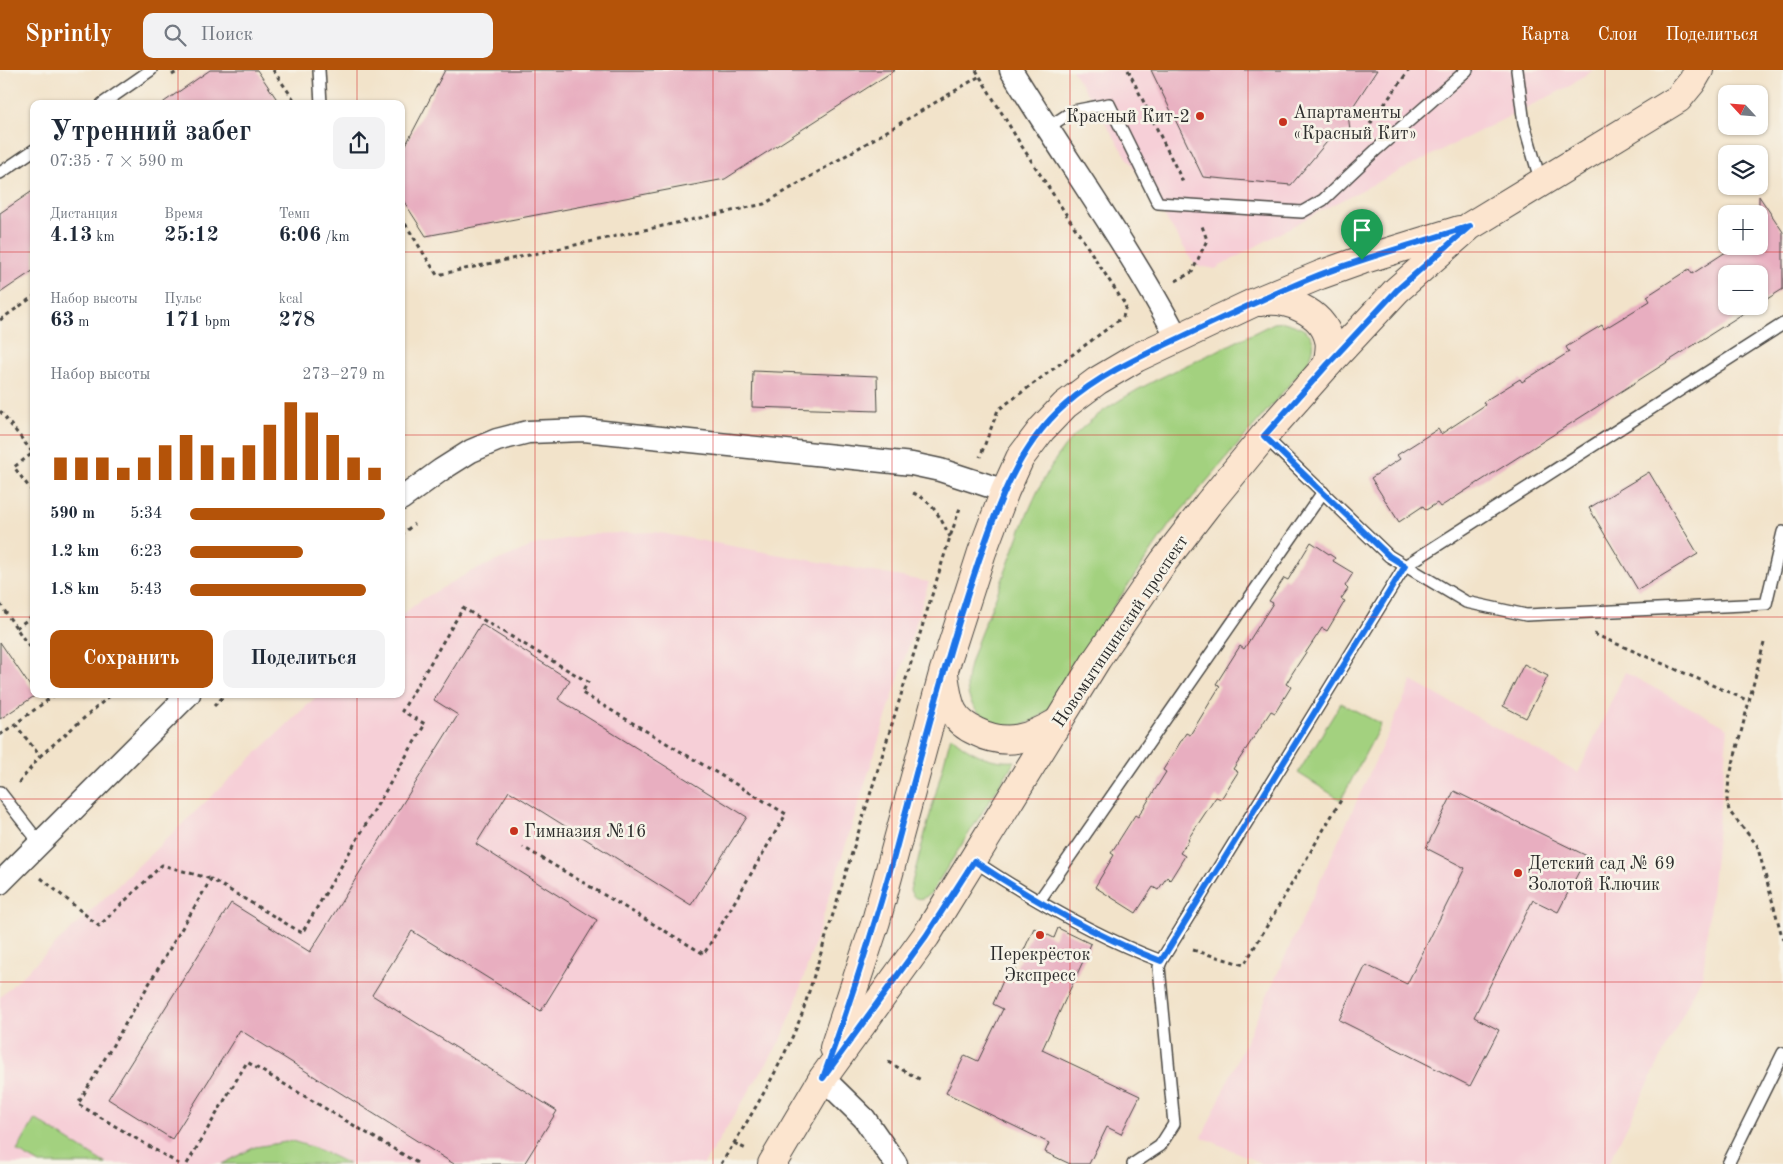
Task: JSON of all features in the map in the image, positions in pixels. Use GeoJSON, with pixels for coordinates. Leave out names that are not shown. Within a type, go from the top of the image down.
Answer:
{"type":"FeatureCollection","features":[{"type":"Feature","properties":{"kind":"main road","name":"Новомытищинский проспект"},"geometry":{"type":"LineString","coordinates":[[772,1164],[823,1078],[926,936],[1097,659],[1164,561],[1264,436],[1397,290],[1470,226],[1678,99],[1699,70]]}},
{"type":"Feature","properties":{"kind":"main road","name":"Новомытищинский проспект"},"geometry":{"type":"LineString","coordinates":[[823,1078],[876,921],[944,670],[982,552],[1005,491],[1020,458],[1042,429],[1065,405],[1097,381],[1136,358],[1256,302],[1320,275],[1470,226]]}},
{"type":"Feature","properties":{"kind":"main road"},"geometry":{"type":"LineString","coordinates":[[1256,302],[1272,300],[1292,304],[1308,312],[1322,326],[1329,340],[1328,364]]}},
{"type":"Feature","properties":{"kind":"main road"},"geometry":{"type":"LineString","coordinates":[[944,670],[947,694],[953,712],[969,729],[986,737],[1011,740],[1041,732],[1058,722]]}},
{"type":"Feature","properties":{"kind":"street"},"geometry":{"type":"LineString","coordinates":[[1012,70],[1047,128],[1154,292],[1178,339]]}},
{"type":"Feature","properties":{"kind":"street"},"geometry":{"type":"LineString","coordinates":[[405,496],[471,451],[496,440],[528,432],[584,430],[912,464],[948,472],[1005,491]]}},
{"type":"Feature","properties":{"kind":"street"},"geometry":{"type":"LineString","coordinates":[[0,883],[185,698]]}},
{"type":"Feature","properties":{"kind":"street"},"geometry":{"type":"LineString","coordinates":[[823,1078],[864,1118],[896,1164]]}},
{"type":"Feature","properties":{"kind":"lane"},"geometry":{"type":"LineString","coordinates":[[108,100],[151,70]]}},
{"type":"Feature","properties":{"kind":"lane"},"geometry":{"type":"LineString","coordinates":[[319,70],[322,100]]}},
{"type":"Feature","properties":{"kind":"lane"},"geometry":{"type":"LineString","coordinates":[[1047,128],[1073,111],[1109,104],[1158,202],[1302,212],[1323,200],[1467,70]]}},
{"type":"Feature","properties":{"kind":"lane"},"geometry":{"type":"LineString","coordinates":[[1517,70],[1524,124],[1541,183]]}},
{"type":"Feature","properties":{"kind":"lane"},"geometry":{"type":"LineString","coordinates":[[0,173],[30,153]]}},
{"type":"Feature","properties":{"kind":"lane"},"geometry":{"type":"LineString","coordinates":[[1133,1164],[1160,1146],[1174,1124],[1159,967],[1161,961],[1405,566],[1783,324]]}},
{"type":"Feature","properties":{"kind":"lane"},"geometry":{"type":"LineString","coordinates":[[1264,436],[1389,556],[1466,602],[1526,615],[1766,604],[1783,532]]}},
{"type":"Feature","properties":{"kind":"lane"},"geometry":{"type":"LineString","coordinates":[[1039,901],[1322,492]]}},
{"type":"Feature","properties":{"kind":"lane"},"geometry":{"type":"LineString","coordinates":[[0,792],[40,842]]}},
{"type":"Feature","properties":{"kind":"lane"},"geometry":{"type":"LineString","coordinates":[[974,861],[1039,901],[1106,938],[1161,961]]}},
{"type":"Feature","properties":{"kind":"lane"},"geometry":{"type":"LineString","coordinates":[[1728,1164],[1783,1052]]}},
{"type":"Feature","properties":{"kind":"path"},"geometry":{"type":"LineString","coordinates":[[273,70],[294,100]]}},
{"type":"Feature","properties":{"kind":"path"},"geometry":{"type":"LineString","coordinates":[[1128,70],[1194,206],[1207,240],[1192,272]]}},
{"type":"Feature","properties":{"kind":"path"},"geometry":{"type":"LineString","coordinates":[[1366,130],[1409,70]]}},
{"type":"Feature","properties":{"kind":"path"},"geometry":{"type":"LineString","coordinates":[[405,223],[437,275],[764,204],[980,76]]}},
{"type":"Feature","properties":{"kind":"path"},"geometry":{"type":"LineString","coordinates":[[0,320],[30,299]]}},
{"type":"Feature","properties":{"kind":"path"},"geometry":{"type":"LineString","coordinates":[[0,411],[30,448]]}},
{"type":"Feature","properties":{"kind":"path"},"geometry":{"type":"LineString","coordinates":[[30,456],[14,466],[30,488]]}},
{"type":"Feature","properties":{"kind":"path"},"geometry":{"type":"LineString","coordinates":[[911,493],[919,496],[932,506],[940,516],[950,537]]}},
{"type":"Feature","properties":{"kind":"path"},"geometry":{"type":"LineString","coordinates":[[405,531],[416,522]]}},
{"type":"Feature","properties":{"kind":"path"},"geometry":{"type":"LineString","coordinates":[[0,604],[30,648]]}},
{"type":"Feature","properties":{"kind":"path"},"geometry":{"type":"LineString","coordinates":[[38,875],[98,926],[162,865],[211,879],[302,933],[425,724],[402,711],[463,608],[588,682],[582,693],[786,814],[704,954],[523,847]]}},
{"type":"Feature","properties":{"kind":"path"},"geometry":{"type":"LineString","coordinates":[[16,628],[30,618]]}},
{"type":"Feature","properties":{"kind":"path"},"geometry":{"type":"LineString","coordinates":[[1594,634],[1749,701]]}},
{"type":"Feature","properties":{"kind":"path"},"geometry":{"type":"LineString","coordinates":[[1764,643],[1729,779],[1727,800],[1729,811],[1757,845],[1783,940]]}},
{"type":"Feature","properties":{"kind":"path"},"geometry":{"type":"LineString","coordinates":[[0,735],[51,698]]}},
{"type":"Feature","properties":{"kind":"path"},"geometry":{"type":"LineString","coordinates":[[15,724],[40,756],[107,698]]}},
{"type":"Feature","properties":{"kind":"path"},"geometry":{"type":"LineString","coordinates":[[1171,943],[1244,965],[1341,800]]}},
{"type":"Feature","properties":{"kind":"path"},"geometry":{"type":"LineString","coordinates":[[178,1164],[78,1104],[211,879]]}},
{"type":"Feature","properties":{"kind":"path"},"geometry":{"type":"LineString","coordinates":[[187,1164],[247,1062],[419,1164]]}},
{"type":"Feature","properties":{"kind":"path"},"geometry":{"type":"LineString","coordinates":[[888,1062],[923,1080]]}},
{"type":"Feature","properties":{"kind":"path"},"geometry":{"type":"LineString","coordinates":[[734,1143],[746,1149]]}},
{"type":"Feature","properties":{"kind":"shaded area"},"geometry":{"type":"Polygon","coordinates":[[[1072,70],[1593,70],[1570,86],[1318,212],[1215,269],[1195,265],[1072,70]]]}},
{"type":"Feature","properties":{"kind":"shaded area","name":"Гимназия №16"},"geometry":{"type":"Polygon","coordinates":[[[655,532],[929,582],[794,1008],[781,1040],[704,1164],[0,1164],[0,997],[315,698],[405,698],[405,613],[421,600],[470,572],[537,544],[591,534],[655,532]]]}},
{"type":"Feature","properties":{"kind":"shaded area","name":"Детский сад № 69 Золотой Ключик"},"geometry":{"type":"Polygon","coordinates":[[[1625,672],[1728,728],[1703,974],[1608,1164],[1263,1164],[1202,1137],[1412,681],[1578,773],[1625,672]]]}},
{"type":"Feature","properties":{"kind":"green space"},"geometry":{"type":"Polygon","coordinates":[[[1284,322],[1301,328],[1311,336],[1313,348],[1306,365],[1170,524],[1101,625],[1049,709],[1038,718],[1019,726],[1005,726],[986,718],[976,710],[968,693],[968,677],[973,654],[1031,506],[1057,457],[1071,439],[1084,427],[1126,396],[1157,379],[1274,323],[1284,322]]]}},
{"type":"Feature","properties":{"kind":"green space"},"geometry":{"type":"Polygon","coordinates":[[[1341,703],[1381,724],[1341,800],[1298,773],[1341,703]]]}},
{"type":"Feature","properties":{"kind":"green space"},"geometry":{"type":"Polygon","coordinates":[[[951,736],[981,756],[997,760],[1015,761],[931,893],[919,899],[914,897],[910,890],[951,736]]]}},
{"type":"Feature","properties":{"kind":"green space"},"geometry":{"type":"Polygon","coordinates":[[[35,1119],[106,1164],[40,1164],[17,1151],[35,1119]]]}},
{"type":"Feature","properties":{"kind":"green space"},"geometry":{"type":"Polygon","coordinates":[[[292,1141],[315,1148],[349,1164],[222,1164],[255,1147],[292,1141]]]}},
{"type":"Feature","properties":{"kind":"building"},"geometry":{"type":"Polygon","coordinates":[[[210,70],[257,70],[277,100],[167,100],[210,70]]]}},
{"type":"Feature","properties":{"kind":"building"},"geometry":{"type":"Polygon","coordinates":[[[445,70],[895,70],[725,179],[426,236],[405,203],[405,146],[445,70]]]}},
{"type":"Feature","properties":{"kind":"building","name":"Апартаменты «Красный Кит»"},"geometry":{"type":"Polygon","coordinates":[[[1151,70],[1377,70],[1348,114],[1350,130],[1331,137],[1291,185],[1203,177],[1151,70]]]}},
{"type":"Feature","properties":{"kind":"building"},"geometry":{"type":"Polygon","coordinates":[[[30,193],[30,273],[0,293],[0,213],[30,193]]]}},
{"type":"Feature","properties":{"kind":"building"},"geometry":{"type":"Polygon","coordinates":[[[1759,196],[1765,205],[1759,205],[1759,196]]]}},
{"type":"Feature","properties":{"kind":"building"},"geometry":{"type":"Polygon","coordinates":[[[1768,210],[1783,232],[1783,289],[1768,298],[1768,265],[1718,265],[1718,315],[1741,315],[1440,507],[1437,503],[1426,510],[1423,506],[1399,522],[1371,478],[1400,459],[1397,455],[1438,429],[1441,434],[1485,405],[1483,402],[1520,379],[1522,382],[1569,352],[1566,347],[1602,325],[1604,329],[1650,301],[1647,296],[1689,269],[1692,274],[1721,255],[1768,255],[1768,210]]]}},
{"type":"Feature","properties":{"kind":"building"},"geometry":{"type":"Polygon","coordinates":[[[753,371],[877,376],[878,411],[752,407],[753,371]]]}},
{"type":"Feature","properties":{"kind":"building"},"geometry":{"type":"Polygon","coordinates":[[[1649,472],[1698,554],[1638,590],[1589,508],[1649,472]]]}},
{"type":"Feature","properties":{"kind":"building"},"geometry":{"type":"Polygon","coordinates":[[[1311,542],[1335,558],[1333,561],[1353,573],[1345,586],[1348,589],[1341,599],[1345,601],[1327,631],[1322,628],[1293,672],[1286,684],[1291,687],[1275,713],[1271,711],[1233,769],[1238,772],[1221,799],[1216,797],[1188,839],[1180,853],[1185,856],[1170,880],[1167,877],[1158,890],[1153,887],[1136,913],[1095,887],[1114,855],[1111,853],[1135,815],[1138,817],[1166,772],[1163,770],[1186,733],[1190,735],[1220,686],[1216,684],[1240,646],[1244,649],[1273,603],[1269,601],[1284,578],[1288,580],[1311,542]]]}},
{"type":"Feature","properties":{"kind":"building"},"geometry":{"type":"Polygon","coordinates":[[[481,624],[570,680],[558,699],[747,817],[691,905],[509,791],[476,844],[597,920],[541,1011],[412,931],[372,995],[557,1111],[524,1164],[454,1164],[240,1030],[172,1139],[108,1099],[231,903],[310,952],[458,715],[434,700],[481,624]]]}},
{"type":"Feature","properties":{"kind":"building"},"geometry":{"type":"Polygon","coordinates":[[[0,642],[30,686],[32,698],[0,719],[0,642]]]}},
{"type":"Feature","properties":{"kind":"building"},"geometry":{"type":"Polygon","coordinates":[[[1524,664],[1548,676],[1526,718],[1503,706],[1524,664]]]}},
{"type":"Feature","properties":{"kind":"building"},"geometry":{"type":"Polygon","coordinates":[[[1454,791],[1587,856],[1558,912],[1533,900],[1474,1017],[1499,1030],[1470,1086],[1339,1020],[1366,965],[1407,984],[1465,868],[1426,848],[1454,791]]]}},
{"type":"Feature","properties":{"kind":"building"},"geometry":{"type":"Polygon","coordinates":[[[1034,928],[1054,938],[1058,928],[1091,944],[1042,1050],[1140,1096],[1121,1134],[1107,1127],[1089,1164],[1070,1164],[1045,1152],[1049,1143],[946,1093],[965,1055],[978,1061],[1003,1009],[993,1004],[1008,969],[1014,972],[1034,928]]]}},
{"type":"Feature","properties":{"kind":"place","name":"Красный Кит-2"},"geometry":{"type":"Point","coordinates":[1200,116]}},
{"type":"Feature","properties":{"kind":"place","name":"Апартаменты «Красный Кит»"},"geometry":{"type":"Point","coordinates":[1283,122]}},
{"type":"Feature","properties":{"kind":"place","name":"Гимназия №16"},"geometry":{"type":"Point","coordinates":[514,831]}},
{"type":"Feature","properties":{"kind":"place","name":"Детский сад № 69 Золотой Ключик"},"geometry":{"type":"Point","coordinates":[1518,873]}},
{"type":"Feature","properties":{"kind":"place","name":"Перекрёсток Экспресс"},"geometry":{"type":"Point","coordinates":[1040,935]}},
{"type":"Feature","properties":{"kind":"route"},"geometry":{"type":"LineString","coordinates":[[1470,226],[1397,290],[1264,436],[1389,556],[1405,566],[1161,961],[1106,938],[974,861],[926,936],[823,1078],[876,921],[954,636],[982,552],[1005,491],[1020,458],[1042,429],[1065,405],[1097,381],[1136,358],[1256,302],[1320,275],[1362,260],[1470,226]]}}]}
